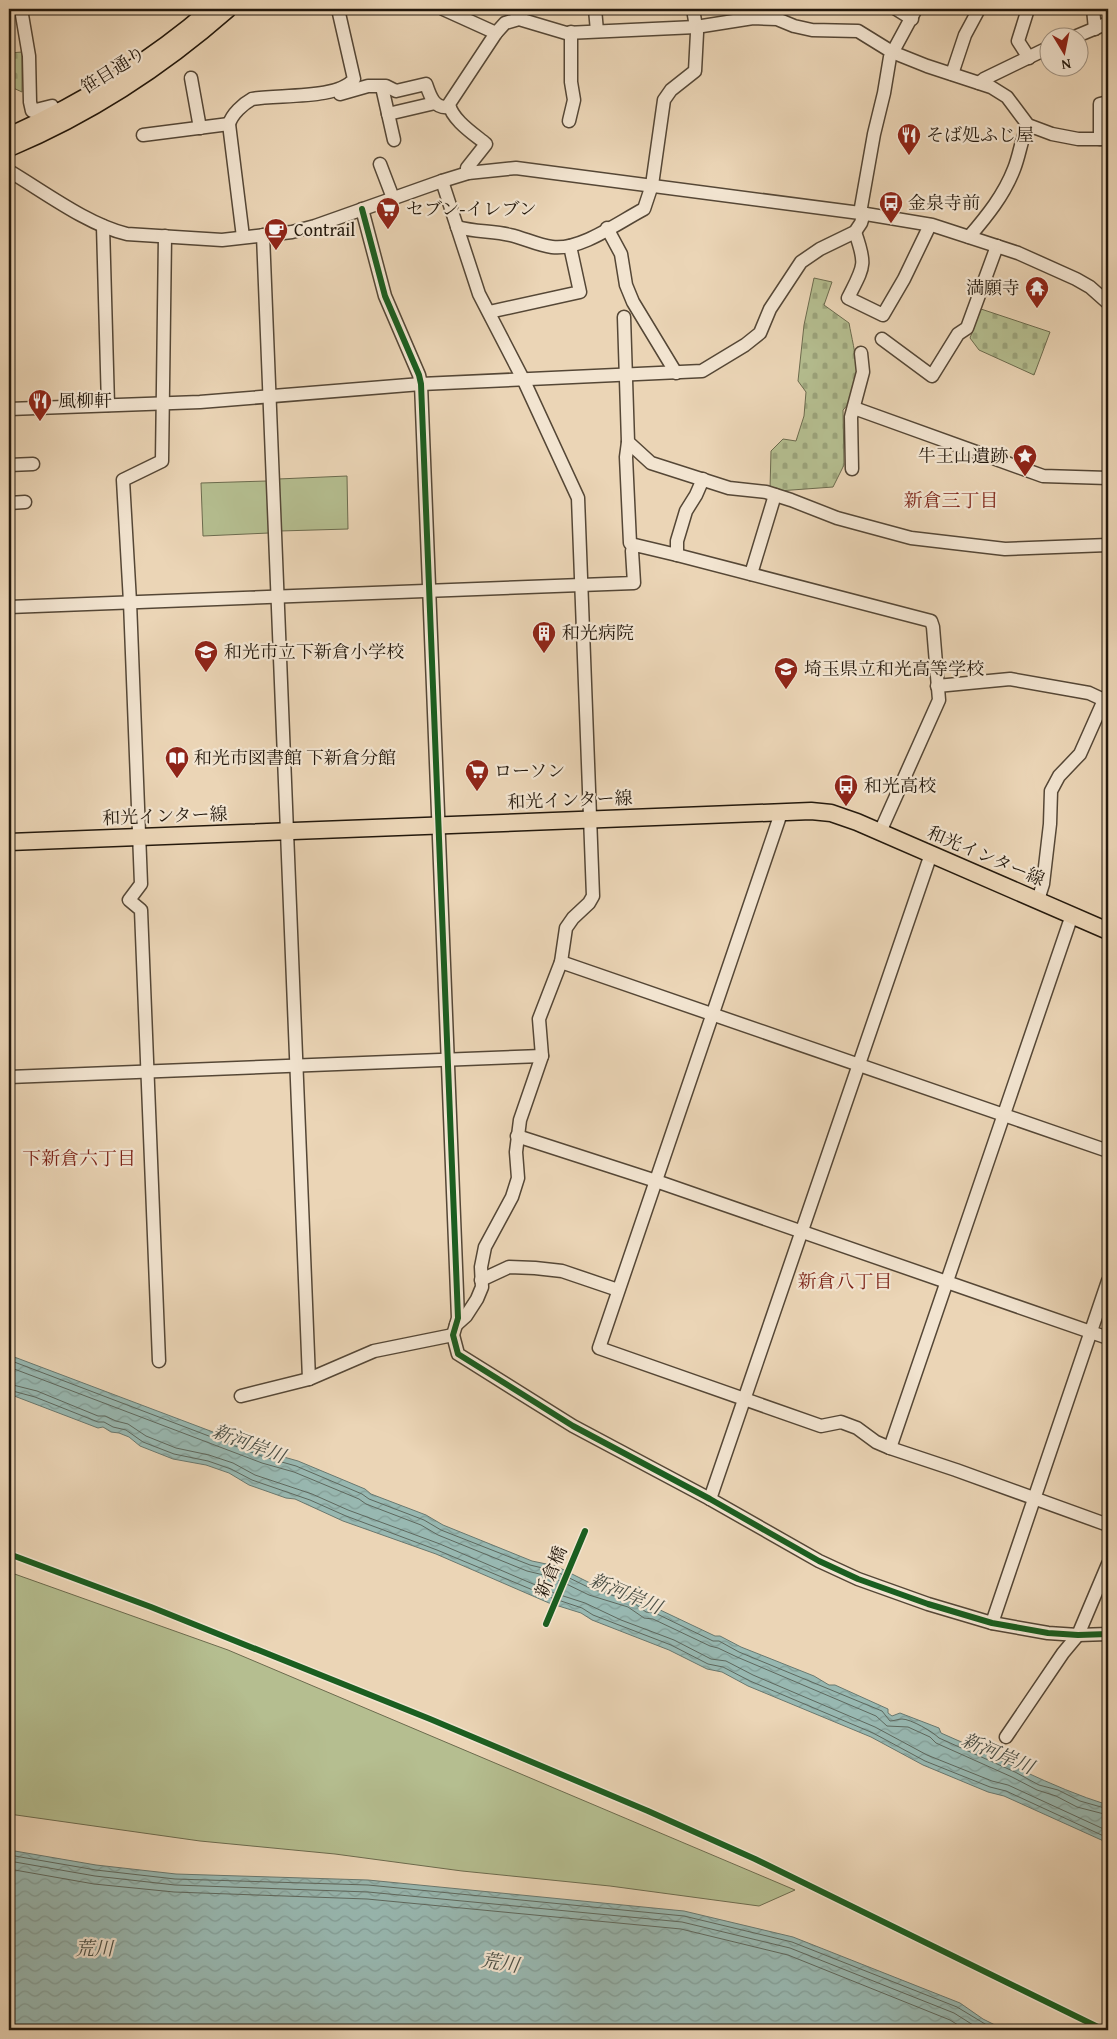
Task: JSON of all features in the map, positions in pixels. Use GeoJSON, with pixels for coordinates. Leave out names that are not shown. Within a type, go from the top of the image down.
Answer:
{"type":"FeatureCollection","features":[{"type":"Feature","properties":{"kind":"main road","name":"笹目通り"},"geometry":{"type":"LineString","coordinates":[[9,136],[56,114],[123,75],[181,34],[210,9]]}},
{"type":"Feature","properties":{"kind":"main road","name":"笹目通り"},"geometry":{"type":"LineString","coordinates":[[9,148],[66,122],[129,85],[189,42],[228,9]]}},
{"type":"Feature","properties":{"kind":"main road","name":"和光インター線"},"geometry":{"type":"LineString","coordinates":[[9,842],[811,811],[831,814],[880,832],[1108,931]]}},
{"type":"Feature","properties":{"kind":"street"},"geometry":{"type":"LineString","coordinates":[[21,9],[29,56],[30,102],[32,111],[52,106],[56,114]]}},
{"type":"Feature","properties":{"kind":"street"},"geometry":{"type":"LineString","coordinates":[[243,237],[229,124],[230,118],[246,102],[252,99],[326,92],[350,85],[354,79],[338,9]]}},
{"type":"Feature","properties":{"kind":"street"},"geometry":{"type":"LineString","coordinates":[[443,9],[496,33]]}},
{"type":"Feature","properties":{"kind":"street"},"geometry":{"type":"LineString","coordinates":[[595,9],[597,31]]}},
{"type":"Feature","properties":{"kind":"street"},"geometry":{"type":"LineString","coordinates":[[457,227],[471,231],[511,235],[554,247],[570,246],[644,209],[652,185],[664,100],[671,90],[695,71],[696,27],[693,9]]}},
{"type":"Feature","properties":{"kind":"street"},"geometry":{"type":"LineString","coordinates":[[9,409],[200,402],[421,384],[702,372],[745,346],[760,332],[770,310],[801,262],[820,249],[855,232],[861,223],[874,134],[892,52],[914,14],[896,9]]}},
{"type":"Feature","properties":{"kind":"street"},"geometry":{"type":"LineString","coordinates":[[952,74],[965,35],[979,9]]}},
{"type":"Feature","properties":{"kind":"street"},"geometry":{"type":"LineString","coordinates":[[1028,9],[1018,41],[1029,58]]}},
{"type":"Feature","properties":{"kind":"street"},"geometry":{"type":"LineString","coordinates":[[1093,9],[1095,29]]}},
{"type":"Feature","properties":{"kind":"street"},"geometry":{"type":"LineString","coordinates":[[449,107],[449,104],[496,33],[505,22],[519,19],[550,29],[571,32],[696,27],[753,18],[777,19],[794,26],[812,30],[858,31],[892,52],[991,87],[1007,97],[1028,125],[1052,134],[1078,139],[1104,139],[1100,104],[1108,102]]}},
{"type":"Feature","properties":{"kind":"street"},"geometry":{"type":"LineString","coordinates":[[1090,31],[1108,23]]}},
{"type":"Feature","properties":{"kind":"street"},"geometry":{"type":"LineString","coordinates":[[569,121],[574,100],[571,32]]}},
{"type":"Feature","properties":{"kind":"street"},"geometry":{"type":"LineString","coordinates":[[979,83],[1040,52]]}},
{"type":"Feature","properties":{"kind":"street"},"geometry":{"type":"LineString","coordinates":[[191,78],[200,128]]}},
{"type":"Feature","properties":{"kind":"street"},"geometry":{"type":"LineString","coordinates":[[298,96],[316,99],[327,98],[368,86],[386,86],[396,91],[426,84],[436,103],[444,108],[449,107]]}},
{"type":"Feature","properties":{"kind":"street"},"geometry":{"type":"LineString","coordinates":[[382,86],[394,140]]}},
{"type":"Feature","properties":{"kind":"street"},"geometry":{"type":"LineString","coordinates":[[388,114],[436,103]]}},
{"type":"Feature","properties":{"kind":"street"},"geometry":{"type":"LineString","coordinates":[[449,107],[459,120],[486,144],[467,168],[468,173]]}},
{"type":"Feature","properties":{"kind":"street"},"geometry":{"type":"LineString","coordinates":[[144,135],[229,124]]}},
{"type":"Feature","properties":{"kind":"street"},"geometry":{"type":"LineString","coordinates":[[970,237],[998,200],[1014,169],[1028,125]]}},
{"type":"Feature","properties":{"kind":"street"},"geometry":{"type":"LineString","coordinates":[[380,164],[392,198]]}},
{"type":"Feature","properties":{"kind":"street"},"geometry":{"type":"LineString","coordinates":[[9,170],[103,226],[127,234],[206,240],[263,235],[315,226],[468,173],[516,168],[862,213],[930,225],[1018,253],[1076,278],[1108,303]]}},
{"type":"Feature","properties":{"kind":"street"},"geometry":{"type":"LineString","coordinates":[[241,1396],[309,1379],[374,1351],[455,1330],[466,1316],[482,1287],[480,1267],[485,1247],[512,1197],[518,1178],[517,1136],[520,1120],[542,1056],[539,1019],[561,962],[566,928],[573,918],[589,904],[594,896],[589,819],[578,498],[524,381],[476,286],[442,181]]}},
{"type":"Feature","properties":{"kind":"street"},"geometry":{"type":"LineString","coordinates":[[362,209],[385,296],[419,374],[421,384],[458,1318],[455,1330],[458,1354],[572,1426],[710,1499],[819,1561],[858,1579],[928,1604],[992,1623],[1048,1633],[1108,1634]]}},
{"type":"Feature","properties":{"kind":"street"},"geometry":{"type":"LineString","coordinates":[[855,232],[861,250],[863,269],[848,298],[884,315],[930,225]]}},
{"type":"Feature","properties":{"kind":"street"},"geometry":{"type":"LineString","coordinates":[[103,226],[108,405]]}},
{"type":"Feature","properties":{"kind":"street"},"geometry":{"type":"LineString","coordinates":[[608,228],[621,254],[626,285],[631,297],[676,373]]}},
{"type":"Feature","properties":{"kind":"street"},"geometry":{"type":"LineString","coordinates":[[263,235],[276,596],[298,1065],[309,1379]]}},
{"type":"Feature","properties":{"kind":"street"},"geometry":{"type":"LineString","coordinates":[[159,1361],[141,910],[129,900],[141,884],[130,602],[123,480],[162,461],[165,236]]}},
{"type":"Feature","properties":{"kind":"street"},"geometry":{"type":"LineString","coordinates":[[488,312],[580,292],[570,246]]}},
{"type":"Feature","properties":{"kind":"street"},"geometry":{"type":"LineString","coordinates":[[882,339],[932,376],[958,334],[967,328],[997,246]]}},
{"type":"Feature","properties":{"kind":"street"},"geometry":{"type":"LineString","coordinates":[[9,606],[634,583],[626,457],[628,442],[624,317]]}},
{"type":"Feature","properties":{"kind":"street"},"geometry":{"type":"LineString","coordinates":[[852,469],[852,417],[863,372],[861,353]]}},
{"type":"Feature","properties":{"kind":"street"},"geometry":{"type":"LineString","coordinates":[[854,408],[1043,476],[1108,478]]}},
{"type":"Feature","properties":{"kind":"street"},"geometry":{"type":"LineString","coordinates":[[628,442],[651,463],[729,488],[775,495],[836,518],[911,538],[1005,549],[1108,545]]}},
{"type":"Feature","properties":{"kind":"street"},"geometry":{"type":"LineString","coordinates":[[9,465],[33,464]]}},
{"type":"Feature","properties":{"kind":"street"},"geometry":{"type":"LineString","coordinates":[[677,555],[677,541],[686,511],[703,479]]}},
{"type":"Feature","properties":{"kind":"street"},"geometry":{"type":"LineString","coordinates":[[751,574],[775,495]]}},
{"type":"Feature","properties":{"kind":"street"},"geometry":{"type":"LineString","coordinates":[[9,503],[25,502]]}},
{"type":"Feature","properties":{"kind":"street"},"geometry":{"type":"LineString","coordinates":[[633,547],[638,545],[931,621],[939,700],[880,832]]}},
{"type":"Feature","properties":{"kind":"street"},"geometry":{"type":"LineString","coordinates":[[937,686],[1010,679],[1089,693],[1106,699],[1080,754],[1059,776],[1051,791],[1050,824],[1043,884],[1038,900]]}},
{"type":"Feature","properties":{"kind":"street"},"geometry":{"type":"LineString","coordinates":[[779,811],[779,819],[599,1348],[820,1426],[841,1422],[857,1428],[876,1442],[890,1448],[1108,1525]]}},
{"type":"Feature","properties":{"kind":"street"},"geometry":{"type":"LineString","coordinates":[[710,1499],[931,854]]}},
{"type":"Feature","properties":{"kind":"street"},"geometry":{"type":"LineString","coordinates":[[890,1448],[1072,915]]}},
{"type":"Feature","properties":{"kind":"street"},"geometry":{"type":"LineString","coordinates":[[561,962],[1108,1150]]}},
{"type":"Feature","properties":{"kind":"street"},"geometry":{"type":"LineString","coordinates":[[9,1077],[542,1056]]}},
{"type":"Feature","properties":{"kind":"street"},"geometry":{"type":"LineString","coordinates":[[517,1136],[801,1231],[1108,1338]]}},
{"type":"Feature","properties":{"kind":"street"},"geometry":{"type":"LineString","coordinates":[[481,1280],[509,1267],[535,1268],[562,1271],[618,1290]]}},
{"type":"Feature","properties":{"kind":"street"},"geometry":{"type":"LineString","coordinates":[[992,1623],[1108,1281]]}},
{"type":"Feature","properties":{"kind":"street"},"geometry":{"type":"LineString","coordinates":[[1006,1737],[1063,1653],[1078,1635],[1108,1564]]}},
{"type":"Feature","properties":{"kind":"green space"},"geometry":{"type":"Polygon","coordinates":[[[22,52],[22,92],[9,86],[9,53],[22,52]]]}},
{"type":"Feature","properties":{"kind":"green space"},"geometry":{"type":"Polygon","coordinates":[[[814,278],[832,282],[824,305],[849,323],[855,357],[856,380],[854,391],[850,401],[843,410],[844,465],[833,487],[778,491],[770,489],[771,451],[783,439],[796,441],[804,416],[806,392],[798,381],[804,325],[814,278]]]}},
{"type":"Feature","properties":{"kind":"green space"},"geometry":{"type":"Polygon","coordinates":[[[981,309],[1050,332],[1034,375],[979,350],[970,338],[981,309]]]}},
{"type":"Feature","properties":{"kind":"green space"},"geometry":{"type":"Polygon","coordinates":[[[347,476],[348,529],[280,531],[278,479],[347,476]]]}},
{"type":"Feature","properties":{"kind":"green space"},"geometry":{"type":"Polygon","coordinates":[[[267,481],[269,533],[203,536],[201,483],[267,481]]]}},
{"type":"Feature","properties":{"kind":"green space"},"geometry":{"type":"Polygon","coordinates":[[[9,1572],[228,1650],[795,1890],[759,1906],[610,1886],[462,1871],[335,1854],[200,1841],[9,1814],[9,1572]]]}},
{"type":"Feature","properties":{"kind":"water"},"geometry":{"type":"Polygon","coordinates":[[[9,1355],[266,1452],[298,1461],[365,1489],[371,1494],[426,1515],[443,1525],[532,1561],[556,1566],[594,1585],[634,1597],[633,1602],[638,1587],[640,1587],[636,1601],[656,1608],[715,1636],[720,1636],[741,1647],[814,1676],[829,1685],[835,1685],[888,1709],[888,1713],[892,1716],[900,1713],[939,1728],[941,1733],[1065,1790],[1108,1805],[1108,1843],[1004,1796],[988,1792],[923,1765],[871,1737],[748,1686],[722,1672],[707,1669],[669,1650],[592,1620],[581,1613],[549,1603],[436,1554],[343,1521],[295,1499],[286,1498],[249,1485],[229,1473],[206,1465],[173,1459],[140,1446],[129,1437],[119,1433],[111,1432],[103,1427],[98,1428],[9,1394],[9,1355]]]}},
{"type":"Feature","properties":{"kind":"water","name":"荒川"},"geometry":{"type":"Polygon","coordinates":[[[9,1850],[96,1865],[176,1874],[368,1880],[684,1911],[793,1937],[960,2003],[983,2019],[1005,2030],[9,2030],[9,1850]]]}},
{"type":"Feature","properties":{"kind":"cycle path"},"geometry":{"type":"LineString","coordinates":[[362,209],[385,296],[419,375],[421,384],[458,1318],[453,1335],[458,1354],[573,1426],[710,1499],[819,1561],[858,1579],[928,1604],[992,1623],[1048,1633],[1108,1634]]}},
{"type":"Feature","properties":{"kind":"cycle path","name":"新倉橋"},"geometry":{"type":"LineString","coordinates":[[546,1624],[585,1531]]}},
{"type":"Feature","properties":{"kind":"cycle path"},"geometry":{"type":"LineString","coordinates":[[9,1554],[151,1607],[430,1719],[648,1811],[755,1859],[1104,2030]]}},
{"type":"Feature","properties":{"kind":"place","name":"そば処ふじ屋"},"geometry":{"type":"Point","coordinates":[909,156]}},
{"type":"Feature","properties":{"kind":"place","name":"金泉寺前"},"geometry":{"type":"Point","coordinates":[891,224]}},
{"type":"Feature","properties":{"kind":"place","name":"セブン-イレブン"},"geometry":{"type":"Point","coordinates":[388,230]}},
{"type":"Feature","properties":{"kind":"place","name":"Contrail"},"geometry":{"type":"Point","coordinates":[276,251]}},
{"type":"Feature","properties":{"kind":"place","name":"満願寺"},"geometry":{"type":"Point","coordinates":[1037,309]}},
{"type":"Feature","properties":{"kind":"place","name":"風柳軒"},"geometry":{"type":"Point","coordinates":[40,422]}},
{"type":"Feature","properties":{"kind":"place","name":"牛王山遺跡"},"geometry":{"type":"Point","coordinates":[1025,477]}},
{"type":"Feature","properties":{"kind":"place","name":"和光病院"},"geometry":{"type":"Point","coordinates":[544,654]}},
{"type":"Feature","properties":{"kind":"place","name":"和光市立下新倉小学校"},"geometry":{"type":"Point","coordinates":[206,673]}},
{"type":"Feature","properties":{"kind":"place","name":"埼玉県立和光高等学校"},"geometry":{"type":"Point","coordinates":[786,690]}},
{"type":"Feature","properties":{"kind":"place","name":"和光市図書館 下新倉分館"},"geometry":{"type":"Point","coordinates":[177,779]}},
{"type":"Feature","properties":{"kind":"place","name":"ローソン"},"geometry":{"type":"Point","coordinates":[477,792]}},
{"type":"Feature","properties":{"kind":"place","name":"和光高校"},"geometry":{"type":"Point","coordinates":[846,807]}},
{"type":"Feature","properties":{"kind":"district","name":"新倉三丁目"},"geometry":{"type":"Point","coordinates":[951,500]}},
{"type":"Feature","properties":{"kind":"district","name":"下新倉六丁目"},"geometry":{"type":"Point","coordinates":[79,1158]}},
{"type":"Feature","properties":{"kind":"district","name":"新倉八丁目"},"geometry":{"type":"Point","coordinates":[845,1281]}},
{"type":"Feature","properties":{"kind":"water label","name":"新河岸川"},"geometry":{"type":"Point","coordinates":[249,1443]}},
{"type":"Feature","properties":{"kind":"water label","name":"新河岸川"},"geometry":{"type":"Point","coordinates":[626,1593]}},
{"type":"Feature","properties":{"kind":"water label","name":"新河岸川"},"geometry":{"type":"Point","coordinates":[998,1753]}}]}
